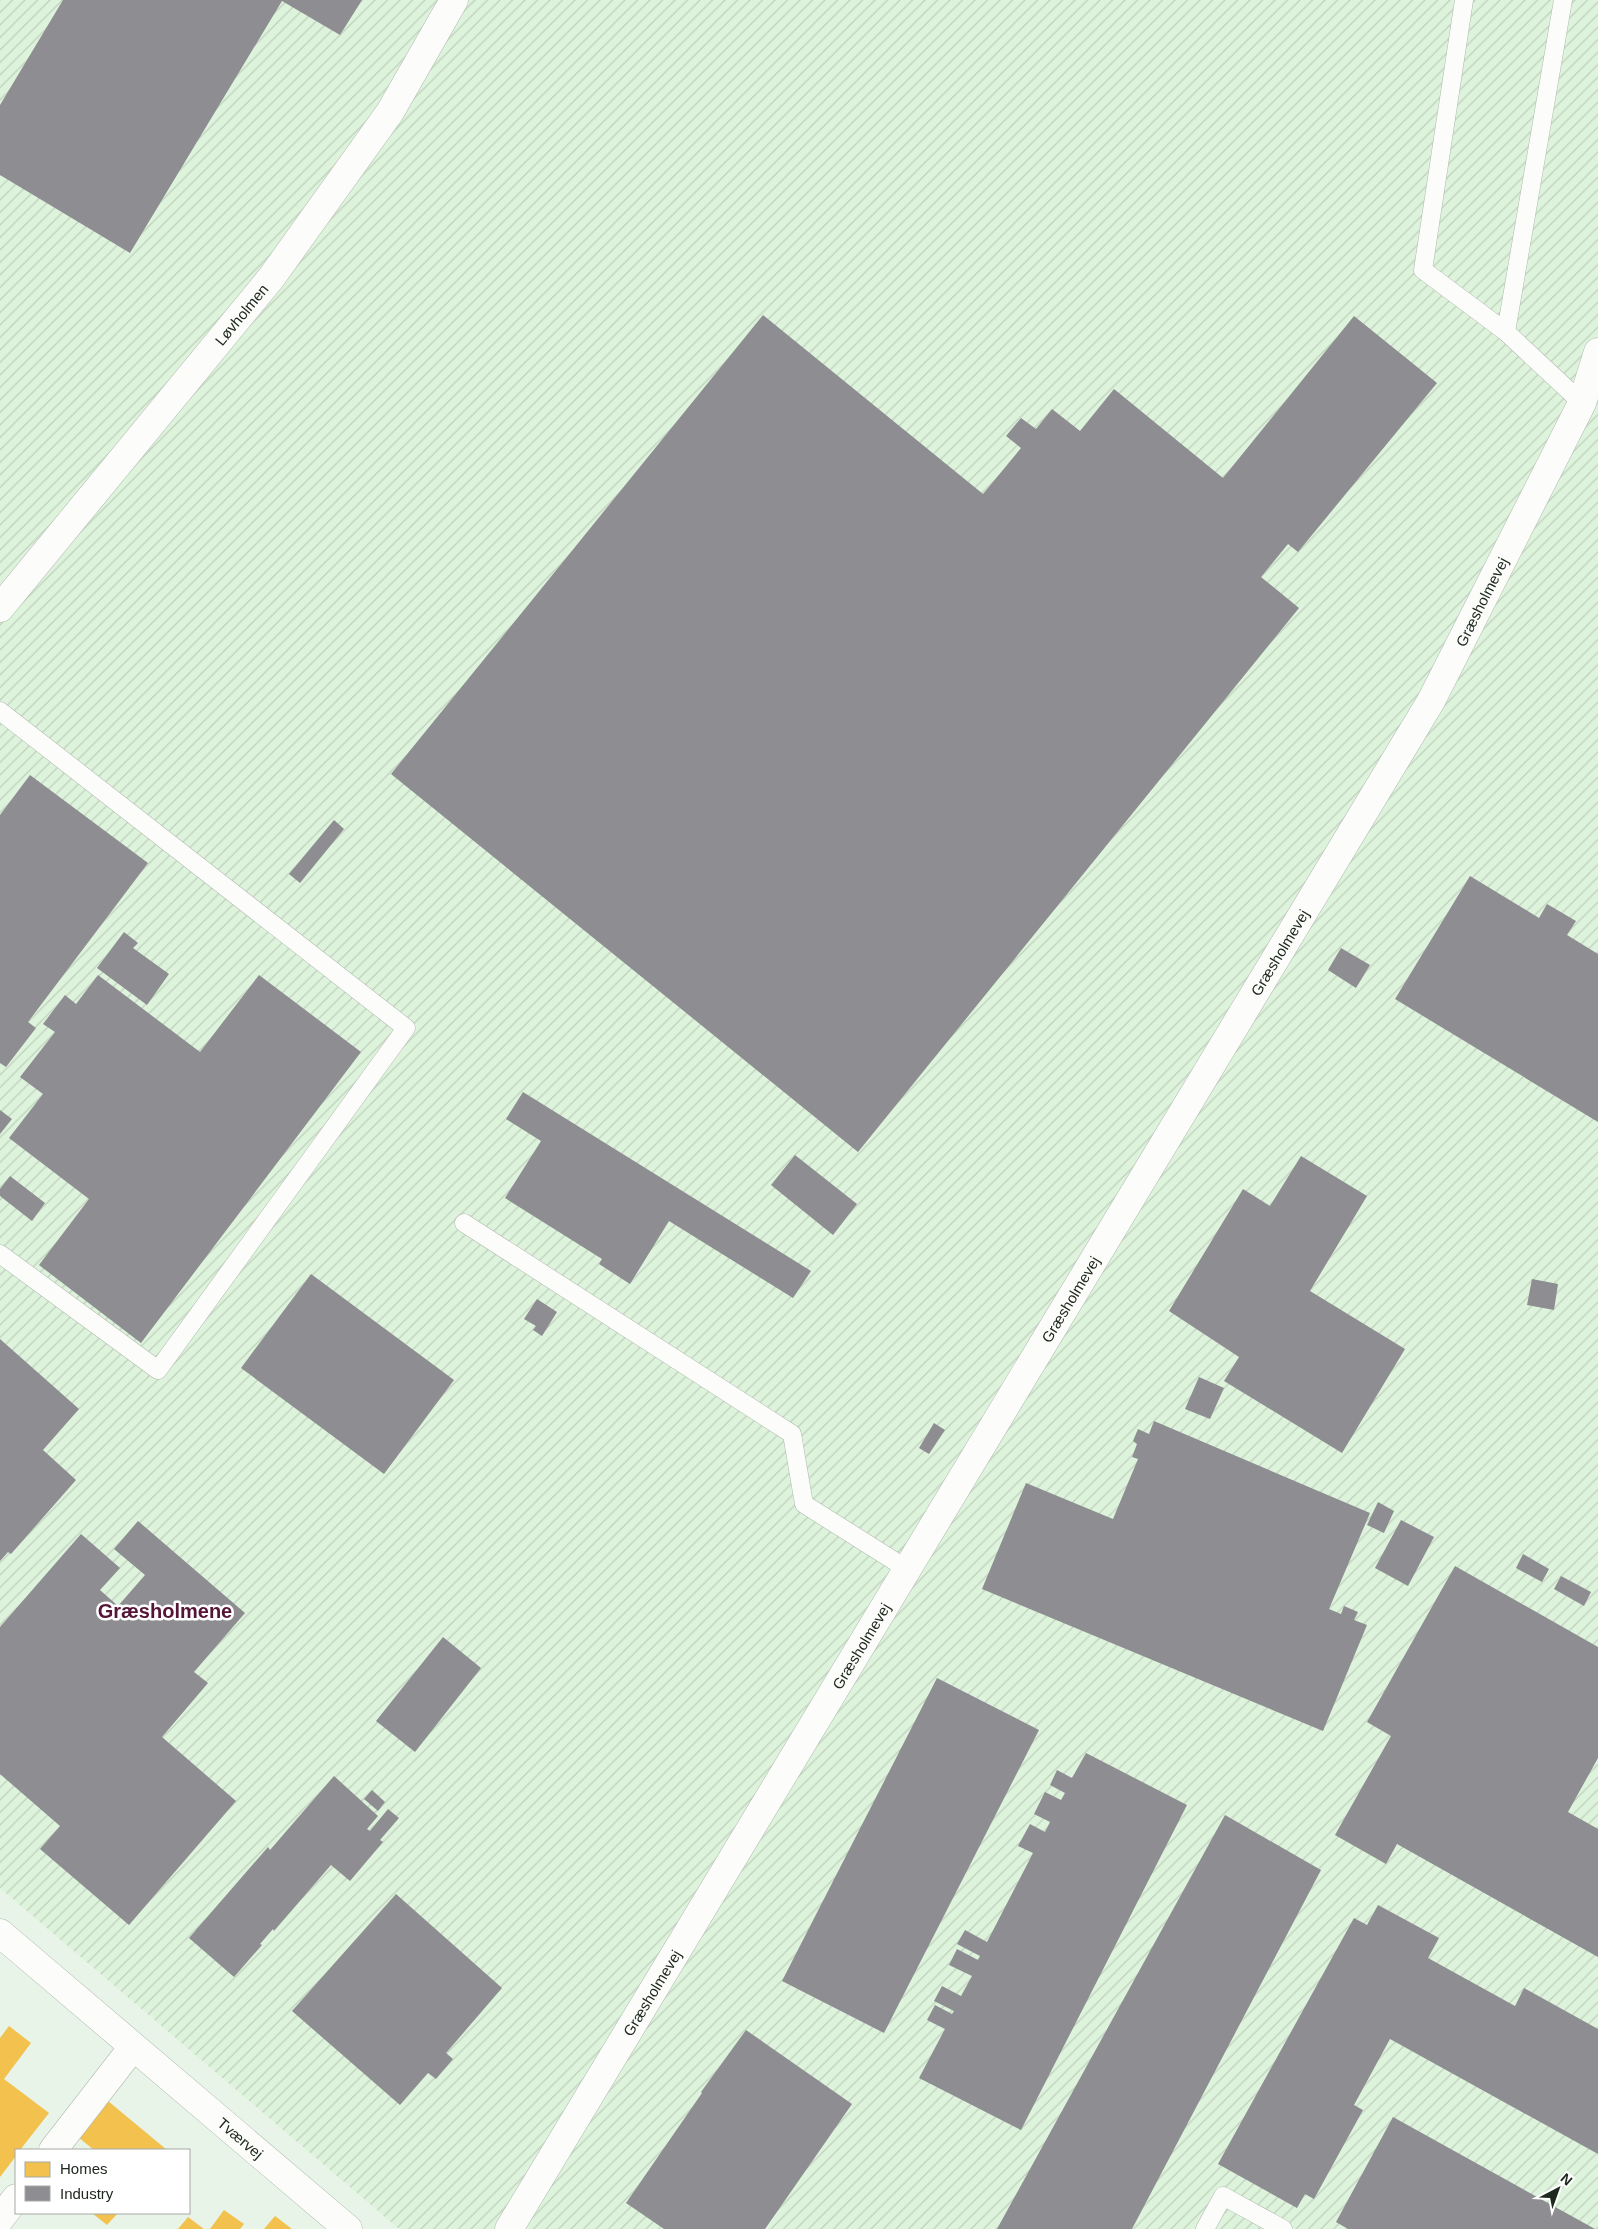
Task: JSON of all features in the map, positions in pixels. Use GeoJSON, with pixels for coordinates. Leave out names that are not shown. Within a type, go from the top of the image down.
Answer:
{"type":"FeatureCollection","features":[{"type":"Feature","properties":{"kind":"street","name":"Løvholmen"},"geometry":{"type":"LineString","coordinates":[[0,608],[271,278],[390,112],[454,0]]}},
{"type":"Feature","properties":{"kind":"street","name":"Græsholmevej"},"geometry":{"type":"LineString","coordinates":[[509,2229],[1431,700],[1582,403],[1598,352]]}},
{"type":"Feature","properties":{"kind":"street","name":"Tværvej"},"geometry":{"type":"LineString","coordinates":[[0,1933],[348,2229]]}},
{"type":"Feature","properties":{"kind":"street"},"geometry":{"type":"LineString","coordinates":[[54,2149],[133,2047]]}},
{"type":"Feature","properties":{"kind":"street"},"geometry":{"type":"LineString","coordinates":[[0,2219],[15,2199]]}},
{"type":"Feature","properties":{"kind":"lane"},"geometry":{"type":"LineString","coordinates":[[1464,0],[1423,270],[1506,332],[1582,403]]}},
{"type":"Feature","properties":{"kind":"lane"},"geometry":{"type":"LineString","coordinates":[[1506,332],[1563,0]]}},
{"type":"Feature","properties":{"kind":"lane"},"geometry":{"type":"LineString","coordinates":[[0,711],[406,1028],[158,1370],[0,1254]]}},
{"type":"Feature","properties":{"kind":"lane"},"geometry":{"type":"LineString","coordinates":[[464,1222],[792,1434],[804,1504],[907,1569]]}},
{"type":"Feature","properties":{"kind":"lane"},"geometry":{"type":"LineString","coordinates":[[1205,2229],[1223,2196],[1283,2229]]}},
{"type":"Feature","properties":{"kind":"shaded area"},"geometry":{"type":"Polygon","coordinates":[[[0,0],[1598,0],[1598,2229],[399,2229],[0,1888],[0,0]]]}},
{"type":"Feature","properties":{"kind":"building: Homes"},"geometry":{"type":"Polygon","coordinates":[[[9,2026],[31,2043],[4,2079],[49,2113],[21,2149],[15,2149],[15,2157],[0,2177],[0,2038],[9,2026]]]}},
{"type":"Feature","properties":{"kind":"building: Homes"},"geometry":{"type":"Polygon","coordinates":[[[108,2101],[166,2149],[93,2149],[78,2137],[108,2101]]]}},
{"type":"Feature","properties":{"kind":"building: Homes"},"geometry":{"type":"Polygon","coordinates":[[[224,2210],[244,2224],[240,2229],[210,2229],[224,2210]]]}},
{"type":"Feature","properties":{"kind":"building: Homes"},"geometry":{"type":"Polygon","coordinates":[[[93,2214],[117,2214],[107,2225],[93,2214]]]}},
{"type":"Feature","properties":{"kind":"building: Homes"},"geometry":{"type":"Polygon","coordinates":[[[275,2216],[292,2229],[264,2229],[275,2216]]]}},
{"type":"Feature","properties":{"kind":"building: Homes"},"geometry":{"type":"Polygon","coordinates":[[[188,2217],[204,2229],[178,2229],[188,2217]]]}},
{"type":"Feature","properties":{"kind":"building: Industry"},"geometry":{"type":"Polygon","coordinates":[[[63,0],[362,0],[340,35],[282,1],[130,253],[0,175],[0,105],[63,0]]]}},
{"type":"Feature","properties":{"kind":"building: Industry"},"geometry":{"type":"Polygon","coordinates":[[[763,315],[983,494],[1021,448],[1006,436],[1021,418],[1036,429],[1052,409],[1080,431],[1114,389],[1223,478],[1354,316],[1437,383],[1298,552],[1288,544],[1261,577],[1299,608],[858,1152],[391,774],[763,315]]]}},
{"type":"Feature","properties":{"kind":"building: Industry"},"geometry":{"type":"Polygon","coordinates":[[[30,775],[148,863],[28,1022],[36,1028],[6,1067],[0,1063],[0,815],[30,775]]]}},
{"type":"Feature","properties":{"kind":"building: Industry"},"geometry":{"type":"Polygon","coordinates":[[[334,820],[344,829],[300,883],[289,874],[334,820]]]}},
{"type":"Feature","properties":{"kind":"building: Industry"},"geometry":{"type":"Polygon","coordinates":[[[1470,876],[1539,918],[1547,904],[1576,921],[1567,935],[1598,954],[1598,1122],[1395,999],[1470,876]]]}},
{"type":"Feature","properties":{"kind":"building: Industry"},"geometry":{"type":"Polygon","coordinates":[[[124,932],[138,943],[133,948],[169,974],[147,1005],[97,968],[124,932]]]}},
{"type":"Feature","properties":{"kind":"building: Industry"},"geometry":{"type":"Polygon","coordinates":[[[1341,948],[1370,965],[1356,988],[1328,970],[1341,948]]]}},
{"type":"Feature","properties":{"kind":"building: Industry"},"geometry":{"type":"Polygon","coordinates":[[[98,975],[200,1052],[259,975],[361,1052],[141,1343],[39,1265],[89,1199],[9,1138],[43,1094],[20,1077],[55,1032],[43,1024],[65,995],[76,1004],[98,975]]]}},
{"type":"Feature","properties":{"kind":"building: Industry"},"geometry":{"type":"Polygon","coordinates":[[[523,1092],[811,1271],[793,1298],[669,1221],[630,1284],[599,1264],[602,1259],[505,1198],[541,1141],[506,1119],[523,1092]]]}},
{"type":"Feature","properties":{"kind":"building: Industry"},"geometry":{"type":"Polygon","coordinates":[[[0,1110],[12,1119],[0,1134],[0,1110]]]}},
{"type":"Feature","properties":{"kind":"building: Industry"},"geometry":{"type":"Polygon","coordinates":[[[795,1155],[857,1204],[833,1235],[771,1185],[795,1155]]]}},
{"type":"Feature","properties":{"kind":"building: Industry"},"geometry":{"type":"Polygon","coordinates":[[[1301,1156],[1367,1196],[1310,1291],[1405,1349],[1342,1453],[1224,1381],[1239,1357],[1169,1311],[1243,1189],[1270,1206],[1301,1156]]]}},
{"type":"Feature","properties":{"kind":"building: Industry"},"geometry":{"type":"Polygon","coordinates":[[[10,1176],[45,1203],[32,1221],[0,1196],[0,1189],[10,1176]]]}},
{"type":"Feature","properties":{"kind":"building: Industry"},"geometry":{"type":"Polygon","coordinates":[[[311,1274],[454,1380],[384,1474],[241,1368],[311,1274]]]}},
{"type":"Feature","properties":{"kind":"building: Industry"},"geometry":{"type":"Polygon","coordinates":[[[1532,1279],[1558,1284],[1554,1310],[1527,1305],[1532,1279]]]}},
{"type":"Feature","properties":{"kind":"building: Industry"},"geometry":{"type":"Polygon","coordinates":[[[537,1299],[557,1312],[542,1336],[533,1330],[536,1326],[524,1319],[537,1299]]]}},
{"type":"Feature","properties":{"kind":"building: Industry"},"geometry":{"type":"Polygon","coordinates":[[[0,1339],[79,1409],[43,1450],[76,1480],[11,1554],[8,1552],[0,1561],[0,1339]]]}},
{"type":"Feature","properties":{"kind":"building: Industry"},"geometry":{"type":"Polygon","coordinates":[[[1199,1377],[1224,1388],[1210,1419],[1185,1409],[1199,1377]]]}},
{"type":"Feature","properties":{"kind":"building: Industry"},"geometry":{"type":"Polygon","coordinates":[[[1154,1421],[1370,1513],[1329,1609],[1341,1614],[1344,1606],[1358,1612],[1354,1620],[1367,1625],[1323,1731],[982,1589],[1026,1483],[1113,1519],[1138,1459],[1132,1457],[1137,1444],[1133,1441],[1138,1429],[1149,1434],[1154,1421]]]}},
{"type":"Feature","properties":{"kind":"building: Industry"},"geometry":{"type":"Polygon","coordinates":[[[934,1423],[945,1430],[929,1454],[919,1448],[934,1423]]]}},
{"type":"Feature","properties":{"kind":"building: Industry"},"geometry":{"type":"Polygon","coordinates":[[[1378,1502],[1394,1511],[1384,1533],[1367,1525],[1378,1502]]]}},
{"type":"Feature","properties":{"kind":"building: Industry"},"geometry":{"type":"Polygon","coordinates":[[[1401,1520],[1434,1537],[1408,1586],[1375,1568],[1401,1520]]]}},
{"type":"Feature","properties":{"kind":"building: Industry"},"geometry":{"type":"Polygon","coordinates":[[[138,1521],[245,1613],[194,1672],[208,1683],[162,1737],[236,1801],[129,1925],[40,1849],[60,1826],[0,1774],[0,1627],[81,1534],[120,1568],[100,1590],[118,1606],[145,1575],[114,1549],[138,1521]]]}},
{"type":"Feature","properties":{"kind":"building: Industry"},"geometry":{"type":"Polygon","coordinates":[[[1523,1554],[1549,1569],[1542,1582],[1516,1568],[1523,1554]]]}},
{"type":"Feature","properties":{"kind":"building: Industry"},"geometry":{"type":"Polygon","coordinates":[[[1455,1566],[1598,1647],[1598,1758],[1568,1812],[1598,1829],[1598,1957],[1397,1844],[1386,1864],[1335,1835],[1391,1736],[1367,1722],[1455,1566]]]}},
{"type":"Feature","properties":{"kind":"building: Industry"},"geometry":{"type":"Polygon","coordinates":[[[1561,1576],[1591,1592],[1584,1606],[1554,1589],[1561,1576]]]}},
{"type":"Feature","properties":{"kind":"building: Industry"},"geometry":{"type":"Polygon","coordinates":[[[443,1637],[481,1668],[415,1752],[376,1721],[443,1637]]]}},
{"type":"Feature","properties":{"kind":"building: Industry"},"geometry":{"type":"Polygon","coordinates":[[[937,1678],[1039,1730],[884,2033],[782,1981],[937,1678]]]}},
{"type":"Feature","properties":{"kind":"building: Industry"},"geometry":{"type":"Polygon","coordinates":[[[1086,1753],[1187,1805],[1021,2130],[919,2078],[945,2029],[927,2020],[935,2005],[952,2014],[954,2011],[934,2001],[942,1986],[961,1996],[972,1976],[949,1965],[957,1949],[978,1960],[980,1956],[957,1944],[965,1930],[987,1942],[1033,1853],[1018,1846],[1030,1824],[1045,1832],[1050,1822],[1034,1814],[1045,1792],[1061,1800],[1065,1793],[1050,1785],[1057,1770],[1072,1778],[1086,1753]]]}},
{"type":"Feature","properties":{"kind":"building: Industry"},"geometry":{"type":"Polygon","coordinates":[[[334,1776],[378,1816],[367,1829],[370,1831],[388,1809],[399,1818],[380,1840],[383,1842],[350,1881],[331,1865],[274,1931],[273,1929],[260,1944],[262,1945],[234,1977],[189,1938],[268,1847],[270,1850],[334,1776]]]}},
{"type":"Feature","properties":{"kind":"building: Industry"},"geometry":{"type":"Polygon","coordinates":[[[372,1790],[385,1802],[378,1811],[364,1799],[372,1790]]]}},
{"type":"Feature","properties":{"kind":"building: Industry"},"geometry":{"type":"Polygon","coordinates":[[[1225,1815],[1321,1870],[1132,2229],[997,2229],[1225,1815]]]}},
{"type":"Feature","properties":{"kind":"building: Industry"},"geometry":{"type":"Polygon","coordinates":[[[396,1894],[502,1988],[446,2053],[453,2059],[436,2079],[428,2073],[400,2105],[292,2011],[396,1894]]]}},
{"type":"Feature","properties":{"kind":"building: Industry"},"geometry":{"type":"Polygon","coordinates":[[[1378,1905],[1439,1938],[1428,1958],[1515,2006],[1524,1988],[1598,2029],[1598,2154],[1390,2039],[1354,2105],[1363,2110],[1314,2199],[1305,2194],[1297,2208],[1218,2164],[1354,1918],[1367,1925],[1378,1905]]]}},
{"type":"Feature","properties":{"kind":"building: Industry"},"geometry":{"type":"Polygon","coordinates":[[[746,2030],[852,2104],[765,2229],[664,2229],[626,2203],[701,2092],[746,2030]]]}},
{"type":"Feature","properties":{"kind":"building: Industry"},"geometry":{"type":"Polygon","coordinates":[[[1393,2117],[1595,2229],[1348,2229],[1336,2222],[1393,2117]]]}},
{"type":"Feature","properties":{"kind":"district","name":"Græsholmene"},"geometry":{"type":"Point","coordinates":[165,1611]}}]}
